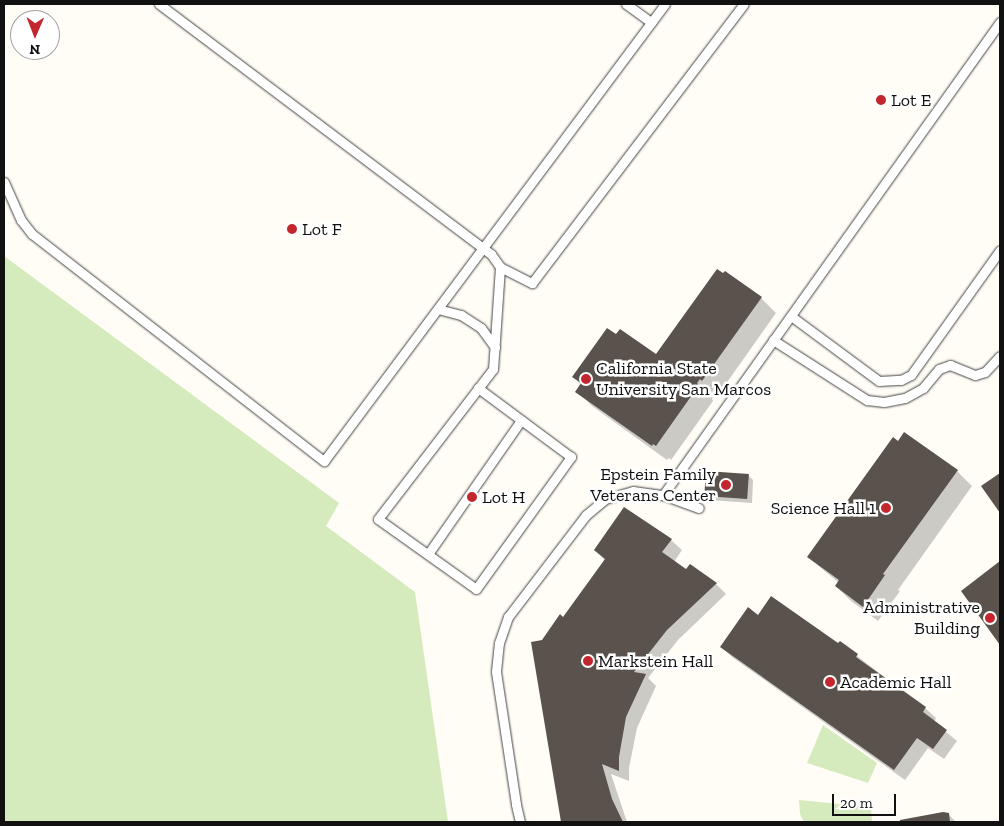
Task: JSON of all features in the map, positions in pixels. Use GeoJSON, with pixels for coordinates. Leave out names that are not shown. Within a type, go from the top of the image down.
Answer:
{"type":"FeatureCollection","features":[{"type":"Feature","properties":{"kind":"lane"},"geometry":{"type":"LineString","coordinates":[[159,4],[483,248],[500,267],[532,283],[744,4]]}},
{"type":"Feature","properties":{"kind":"lane"},"geometry":{"type":"LineString","coordinates":[[626,4],[651,22]]}},
{"type":"Feature","properties":{"kind":"lane"},"geometry":{"type":"LineString","coordinates":[[4,182],[21,220],[32,234],[324,461],[665,4]]}},
{"type":"Feature","properties":{"kind":"lane"},"geometry":{"type":"LineString","coordinates":[[663,495],[1000,22]]}},
{"type":"Feature","properties":{"kind":"lane"},"geometry":{"type":"LineString","coordinates":[[791,316],[879,381],[901,380],[911,375],[1000,250]]}},
{"type":"Feature","properties":{"kind":"lane"},"geometry":{"type":"LineString","coordinates":[[478,388],[571,457],[476,589],[378,519],[478,388],[493,369],[500,267]]}},
{"type":"Feature","properties":{"kind":"lane"},"geometry":{"type":"LineString","coordinates":[[438,309],[460,315],[481,328],[495,347]]}},
{"type":"Feature","properties":{"kind":"lane"},"geometry":{"type":"LineString","coordinates":[[773,340],[867,400],[884,402],[905,398],[923,388],[939,369],[950,365],[975,375],[985,372],[1000,356]]}},
{"type":"Feature","properties":{"kind":"lane"},"geometry":{"type":"LineString","coordinates":[[428,554],[521,420]]}},
{"type":"Feature","properties":{"kind":"lane"},"geometry":{"type":"LineString","coordinates":[[520,822],[496,671],[498,643],[508,617],[586,515],[605,499],[633,490],[663,495],[699,508]]}},
{"type":"Feature","properties":{"kind":"green space"},"geometry":{"type":"Polygon","coordinates":[[[4,256],[339,503],[326,526],[415,592],[448,822],[4,822],[4,256]]]}},
{"type":"Feature","properties":{"kind":"green space"},"geometry":{"type":"Polygon","coordinates":[[[823,725],[877,763],[868,783],[807,763],[823,725]]]}},
{"type":"Feature","properties":{"kind":"green space"},"geometry":{"type":"Polygon","coordinates":[[[799,800],[871,807],[872,822],[804,822],[800,814],[799,800]]]}},
{"type":"Feature","properties":{"kind":"building"},"geometry":{"type":"Polygon","coordinates":[[[717,269],[723,273],[725,271],[762,297],[702,381],[700,379],[697,383],[699,385],[656,446],[653,444],[652,446],[575,392],[581,383],[572,377],[607,328],[616,334],[620,329],[656,354],[717,269]]]}},
{"type":"Feature","properties":{"kind":"building","name":"Science Hall 1"},"geometry":{"type":"Polygon","coordinates":[[[904,432],[958,470],[883,574],[885,575],[863,607],[835,586],[839,580],[807,557],[893,437],[898,441],[904,432]]]}},
{"type":"Feature","properties":{"kind":"building","name":"Epstein Family Veterans Center"},"geometry":{"type":"Polygon","coordinates":[[[706,471],[749,474],[747,499],[704,496],[706,471]]]}},
{"type":"Feature","properties":{"kind":"building"},"geometry":{"type":"Polygon","coordinates":[[[1000,473],[1000,513],[981,486],[1000,473]]]}},
{"type":"Feature","properties":{"kind":"building","name":"Markstein Hall"},"geometry":{"type":"Polygon","coordinates":[[[624,507],[672,539],[662,552],[686,569],[690,564],[717,583],[667,630],[634,672],[646,674],[626,717],[619,757],[619,771],[602,764],[612,799],[623,822],[561,822],[531,642],[542,640],[560,614],[563,617],[605,559],[594,550],[624,507]]]}},
{"type":"Feature","properties":{"kind":"building","name":"Administrative Building"},"geometry":{"type":"Polygon","coordinates":[[[1000,561],[1000,645],[961,591],[1000,561]]]}},
{"type":"Feature","properties":{"kind":"building","name":"Academic Hall"},"geometry":{"type":"Polygon","coordinates":[[[771,596],[838,643],[840,641],[858,654],[856,657],[926,707],[923,712],[947,730],[933,749],[917,738],[894,770],[720,647],[748,607],[758,615],[771,596]]]}},
{"type":"Feature","properties":{"kind":"building"},"geometry":{"type":"Polygon","coordinates":[[[943,812],[949,813],[950,822],[900,822],[900,820],[943,812]]]}},
{"type":"Feature","properties":{"kind":"place","name":"Lot E"},"geometry":{"type":"Point","coordinates":[881,100]}},
{"type":"Feature","properties":{"kind":"place","name":"Lot F"},"geometry":{"type":"Point","coordinates":[292,229]}},
{"type":"Feature","properties":{"kind":"place","name":"California State University San Marcos"},"geometry":{"type":"Point","coordinates":[586,379]}},
{"type":"Feature","properties":{"kind":"place","name":"Epstein Family Veterans Center"},"geometry":{"type":"Point","coordinates":[726,485]}},
{"type":"Feature","properties":{"kind":"place","name":"Lot H"},"geometry":{"type":"Point","coordinates":[472,497]}},
{"type":"Feature","properties":{"kind":"place","name":"Science Hall 1"},"geometry":{"type":"Point","coordinates":[886,508]}},
{"type":"Feature","properties":{"kind":"place","name":"Administrative Building"},"geometry":{"type":"Point","coordinates":[990,618]}},
{"type":"Feature","properties":{"kind":"place","name":"Markstein Hall"},"geometry":{"type":"Point","coordinates":[588,661]}},
{"type":"Feature","properties":{"kind":"place","name":"Academic Hall"},"geometry":{"type":"Point","coordinates":[830,682]}}]}
